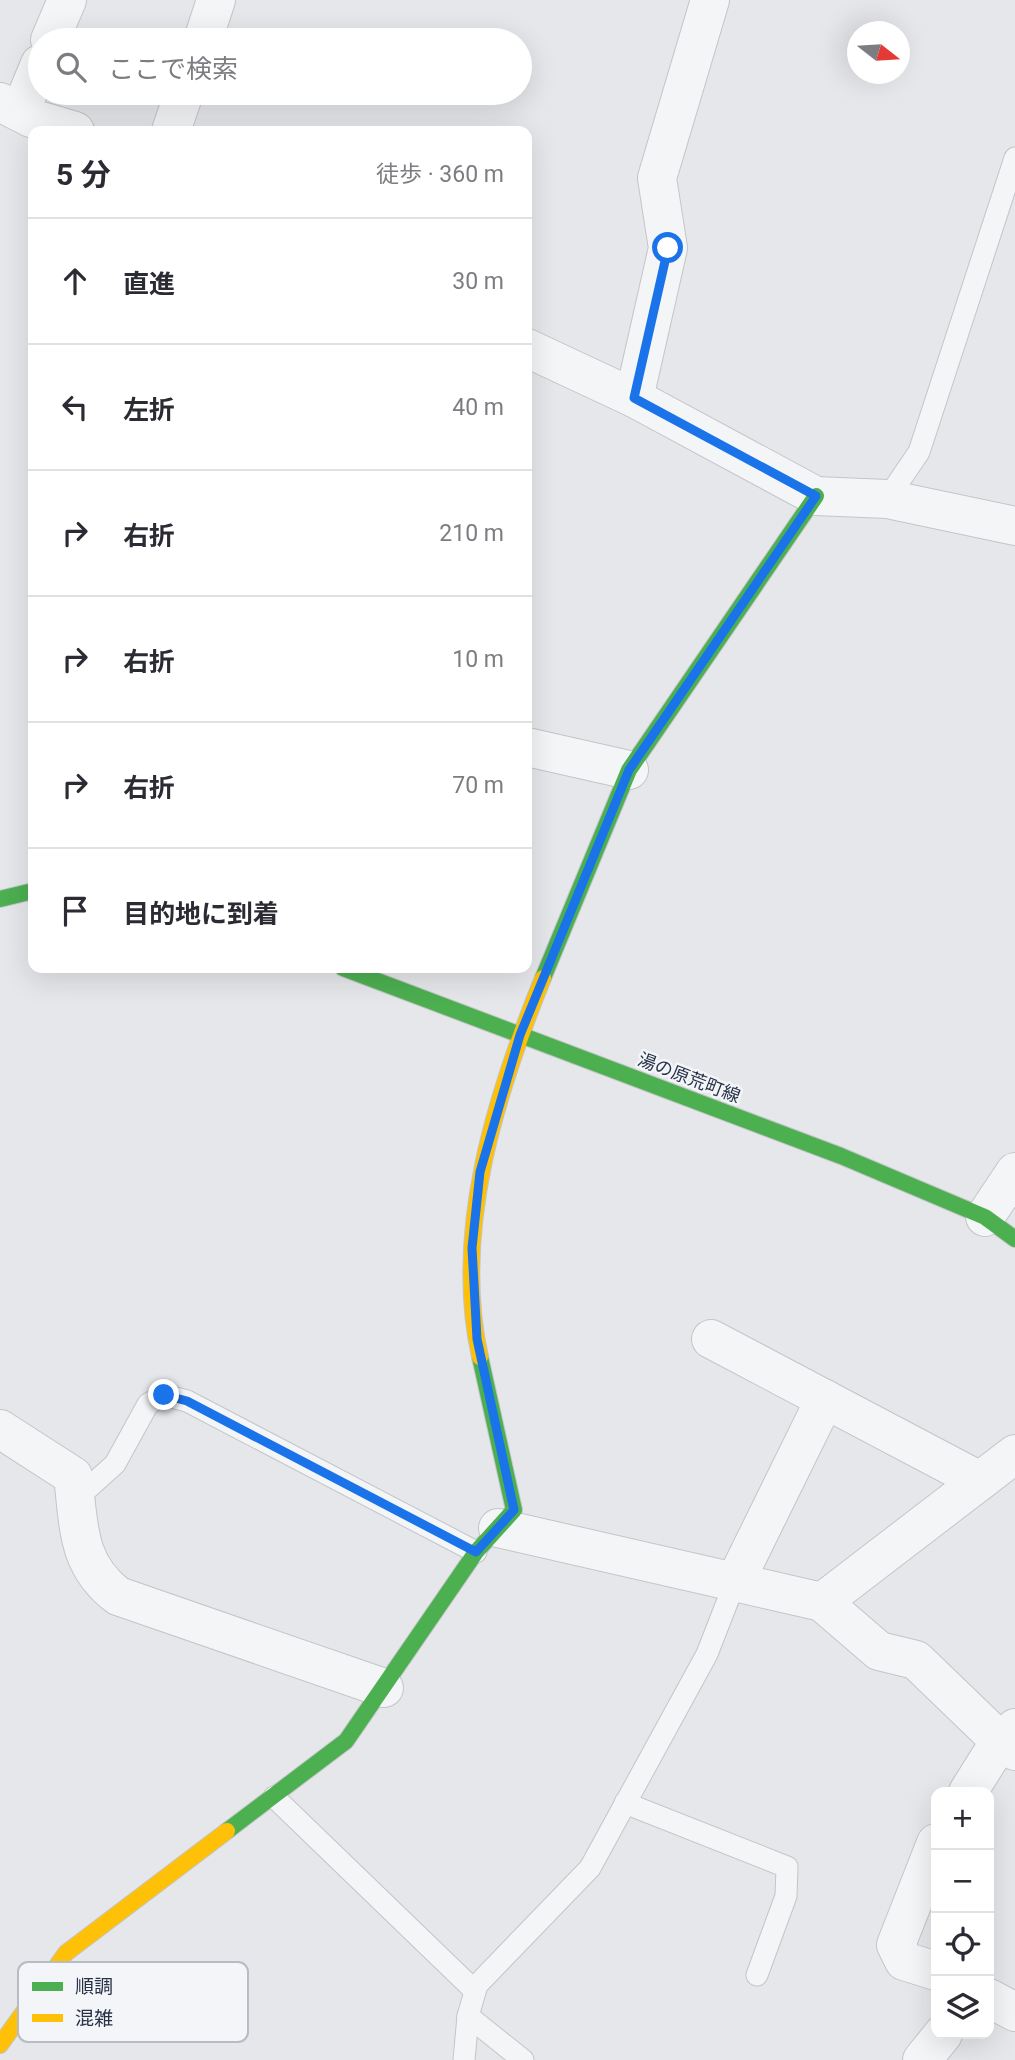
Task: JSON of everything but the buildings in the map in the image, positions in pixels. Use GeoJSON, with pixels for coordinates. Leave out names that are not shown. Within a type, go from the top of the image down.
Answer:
{"type":"FeatureCollection","features":[{"type":"Feature","properties":{"kind":"street"},"geometry":{"type":"LineString","coordinates":[[55,28],[67,0]]}},
{"type":"Feature","properties":{"kind":"street"},"geometry":{"type":"LineString","coordinates":[[207,28],[216,0]]}},
{"type":"Feature","properties":{"kind":"street"},"geometry":{"type":"LineString","coordinates":[[634,398],[668,248],[657,178],[710,0]]}},
{"type":"Feature","properties":{"kind":"street"},"geometry":{"type":"LineString","coordinates":[[28,81],[10,107],[61,126]]}},
{"type":"Feature","properties":{"kind":"street"},"geometry":{"type":"LineString","coordinates":[[173,126],[180,105]]}},
{"type":"Feature","properties":{"kind":"street"},"geometry":{"type":"LineString","coordinates":[[532,350],[634,398],[816,496],[887,499],[1015,527]]}},
{"type":"Feature","properties":{"kind":"street"},"geometry":{"type":"LineString","coordinates":[[60,1962],[66,1953],[346,1741],[487,1540],[514,1510],[477,1339],[472,1248],[480,1172],[520,1035],[629,770],[816,496]]}},
{"type":"Feature","properties":{"kind":"street"},"geometry":{"type":"LineString","coordinates":[[532,748],[629,770]]}},
{"type":"Feature","properties":{"kind":"street"},"geometry":{"type":"LineString","coordinates":[[0,899],[28,892]]}},
{"type":"Feature","properties":{"kind":"street","name":"湯の原荒町線"},"geometry":{"type":"LineString","coordinates":[[356,973],[841,1156],[985,1217],[1015,1239]]}},
{"type":"Feature","properties":{"kind":"street"},"geometry":{"type":"LineString","coordinates":[[985,1217],[1015,1172]]}},
{"type":"Feature","properties":{"kind":"street"},"geometry":{"type":"LineString","coordinates":[[711,1339],[980,1481]]}},
{"type":"Feature","properties":{"kind":"street"},"geometry":{"type":"LineString","coordinates":[[735,1582],[825,1399]]}},
{"type":"Feature","properties":{"kind":"street"},"geometry":{"type":"LineString","coordinates":[[0,1429],[73,1476],[83,1555],[99,1581],[118,1596],[384,1688]]}},
{"type":"Feature","properties":{"kind":"street"},"geometry":{"type":"LineString","coordinates":[[822,1602],[1015,1454]]}},
{"type":"Feature","properties":{"kind":"street"},"geometry":{"type":"LineString","coordinates":[[487,1540],[735,1582],[822,1602],[879,1651],[916,1660],[1010,1740],[972,1787]]}},
{"type":"Feature","properties":{"kind":"street"},"geometry":{"type":"LineString","coordinates":[[931,1969],[904,1961],[896,1945],[933,1850]]}},
{"type":"Feature","properties":{"kind":"street"},"geometry":{"type":"LineString","coordinates":[[994,2001],[1015,2012]]}},
{"type":"Feature","properties":{"kind":"street"},"geometry":{"type":"LineString","coordinates":[[0,2045],[18,2020]]}},
{"type":"Feature","properties":{"kind":"street"},"geometry":{"type":"LineString","coordinates":[[922,2060],[939,2039]]}},
{"type":"Feature","properties":{"kind":"lane"},"geometry":{"type":"LineString","coordinates":[[887,499],[919,452],[1015,158]]}},
{"type":"Feature","properties":{"kind":"lane"},"geometry":{"type":"LineString","coordinates":[[76,1499],[115,1465],[148,1404],[164,1395],[187,1401],[487,1540]]}},
{"type":"Feature","properties":{"kind":"lane"},"geometry":{"type":"LineString","coordinates":[[464,2060],[468,2016],[477,1985],[590,1868],[708,1654],[735,1582]]}},
{"type":"Feature","properties":{"kind":"lane"},"geometry":{"type":"LineString","coordinates":[[274,1797],[475,1991]]}},
{"type":"Feature","properties":{"kind":"lane"},"geometry":{"type":"LineString","coordinates":[[625,1803],[787,1867],[786,1896],[757,1975]]}},
{"type":"Feature","properties":{"kind":"lane"},"geometry":{"type":"LineString","coordinates":[[468,2016],[523,2060]]}},
{"type":"Feature","properties":{"kind":"traffic: fast"},"geometry":{"type":"LineString","coordinates":[[543,978],[629,770],[816,496]]}},
{"type":"Feature","properties":{"kind":"traffic: fast"},"geometry":{"type":"LineString","coordinates":[[0,899],[28,892]]}},
{"type":"Feature","properties":{"kind":"traffic: fast"},"geometry":{"type":"LineString","coordinates":[[356,973],[841,1156],[985,1217],[1015,1239]]}},
{"type":"Feature","properties":{"kind":"traffic: fast"},"geometry":{"type":"LineString","coordinates":[[227,1831],[346,1741],[476,1552],[514,1510],[480,1357]]}},
{"type":"Feature","properties":{"kind":"traffic: slow"},"geometry":{"type":"LineString","coordinates":[[480,1357],[473,1309],[471,1261],[475,1212],[495,1116],[509,1068],[543,978]]}},
{"type":"Feature","properties":{"kind":"traffic: slow"},"geometry":{"type":"LineString","coordinates":[[60,1962],[66,1953],[227,1831]]}},
{"type":"Feature","properties":{"kind":"traffic: slow"},"geometry":{"type":"LineString","coordinates":[[0,2045],[18,2020]]}},
{"type":"Feature","properties":{"kind":"route"},"geometry":{"type":"LineString","coordinates":[[164,1395],[187,1401],[476,1552],[514,1510],[477,1339],[472,1248],[480,1172],[520,1035],[629,770],[816,496],[634,398],[668,248]]}}]}
